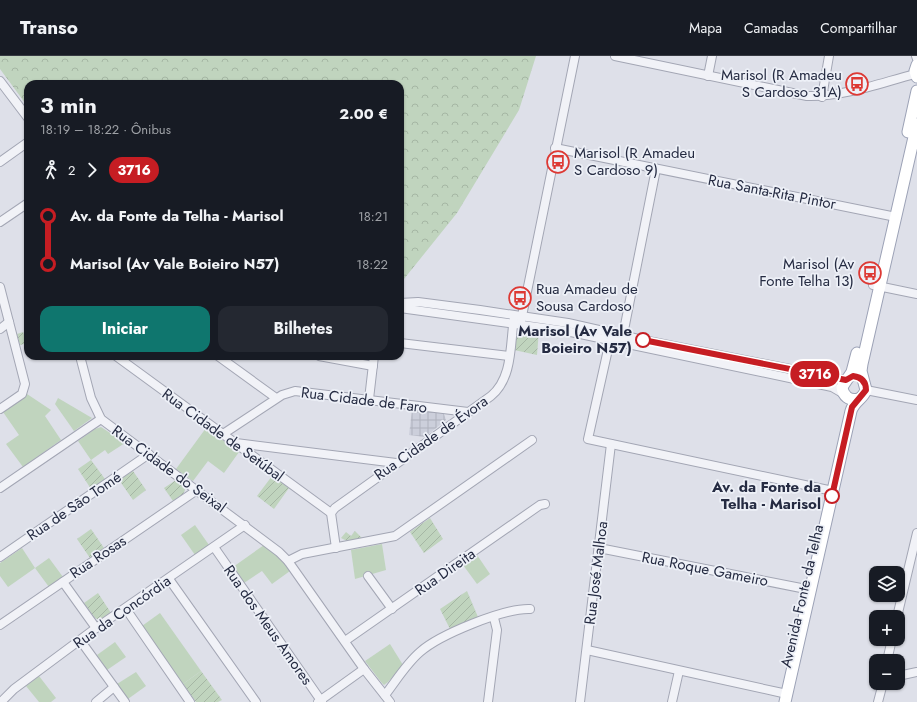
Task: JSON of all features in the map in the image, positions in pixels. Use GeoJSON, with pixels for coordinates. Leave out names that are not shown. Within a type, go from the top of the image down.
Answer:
{"type":"FeatureCollection","features":[{"type":"Feature","properties":{"kind":"main road","name":"Avenida Fonte da Telha"},"geometry":{"type":"LineString","coordinates":[[892,217],[917,91]]}},
{"type":"Feature","properties":{"kind":"main road","name":"Avenida Fonte da Telha"},"geometry":{"type":"LineString","coordinates":[[830,490],[844,412],[845,395],[842,387],[854,366],[917,124]]}},
{"type":"Feature","properties":{"kind":"main road","name":"Avenida Fonte da Telha"},"geometry":{"type":"LineString","coordinates":[[783,698],[830,490],[851,410],[858,399],[864,394],[865,386],[861,371],[876,285]]}},
{"type":"Feature","properties":{"kind":"main road"},"geometry":{"type":"LineString","coordinates":[[847,379],[857,377],[865,386]]}},
{"type":"Feature","properties":{"kind":"main road"},"geometry":{"type":"LineString","coordinates":[[845,395],[851,400],[858,399]]}},
{"type":"Feature","properties":{"kind":"street","name":"Rua Cidade de Évora"},"geometry":{"type":"LineString","coordinates":[[331,513],[340,504],[468,412],[500,387],[506,375],[575,56]]}},
{"type":"Feature","properties":{"kind":"street"},"geometry":{"type":"LineString","coordinates":[[615,56],[807,96],[822,97],[843,93],[916,72]]}},
{"type":"Feature","properties":{"kind":"street"},"geometry":{"type":"LineString","coordinates":[[708,76],[712,56]]}},
{"type":"Feature","properties":{"kind":"street"},"geometry":{"type":"LineString","coordinates":[[822,97],[829,56]]}},
{"type":"Feature","properties":{"kind":"street"},"geometry":{"type":"LineString","coordinates":[[0,81],[24,113]]}},
{"type":"Feature","properties":{"kind":"street"},"geometry":{"type":"LineString","coordinates":[[0,162],[24,145]]}},
{"type":"Feature","properties":{"kind":"street","name":"Rua Santa-Rita Pintor"},"geometry":{"type":"LineString","coordinates":[[555,148],[892,217]]}},
{"type":"Feature","properties":{"kind":"street"},"geometry":{"type":"LineString","coordinates":[[622,339],[656,169]]}},
{"type":"Feature","properties":{"kind":"street"},"geometry":{"type":"LineString","coordinates":[[0,222],[24,206]]}},
{"type":"Feature","properties":{"kind":"street"},"geometry":{"type":"LineString","coordinates":[[876,285],[917,294]]}},
{"type":"Feature","properties":{"kind":"street"},"geometry":{"type":"LineString","coordinates":[[0,287],[25,384],[22,394],[0,409]]}},
{"type":"Feature","properties":{"kind":"street"},"geometry":{"type":"LineString","coordinates":[[404,303],[418,302],[518,319],[566,331],[611,337],[847,379]]}},
{"type":"Feature","properties":{"kind":"street"},"geometry":{"type":"LineString","coordinates":[[404,308],[518,319]]}},
{"type":"Feature","properties":{"kind":"street"},"geometry":{"type":"LineString","coordinates":[[0,329],[9,322]]}},
{"type":"Feature","properties":{"kind":"street"},"geometry":{"type":"LineString","coordinates":[[611,337],[588,439],[830,490]]}},
{"type":"Feature","properties":{"kind":"street"},"geometry":{"type":"LineString","coordinates":[[622,339],[832,387],[845,395]]}},
{"type":"Feature","properties":{"kind":"street"},"geometry":{"type":"LineString","coordinates":[[404,343],[509,356]]}},
{"type":"Feature","properties":{"kind":"street","name":"Rua Cidade do Seixal"},"geometry":{"type":"LineString","coordinates":[[81,360],[91,398],[101,419],[246,525],[288,561],[346,641],[364,669],[390,702]]}},
{"type":"Feature","properties":{"kind":"street","name":"Rua Cidade de Setúbal"},"geometry":{"type":"LineString","coordinates":[[121,360],[331,513]]}},
{"type":"Feature","properties":{"kind":"street"},"geometry":{"type":"LineString","coordinates":[[224,360],[276,398]]}},
{"type":"Feature","properties":{"kind":"street"},"geometry":{"type":"LineString","coordinates":[[340,360],[373,366]]}},
{"type":"Feature","properties":{"kind":"street"},"geometry":{"type":"LineString","coordinates":[[369,399],[374,360]]}},
{"type":"Feature","properties":{"kind":"street"},"geometry":{"type":"LineString","coordinates":[[865,386],[917,400]]}},
{"type":"Feature","properties":{"kind":"street","name":"Rua Cidade de Faro"},"geometry":{"type":"LineString","coordinates":[[222,434],[276,398],[288,393],[301,391],[468,412]]}},
{"type":"Feature","properties":{"kind":"street"},"geometry":{"type":"LineString","coordinates":[[0,488],[101,419]]}},
{"type":"Feature","properties":{"kind":"street"},"geometry":{"type":"LineString","coordinates":[[288,561],[302,554],[395,536],[532,440]]}},
{"type":"Feature","properties":{"kind":"street"},"geometry":{"type":"LineString","coordinates":[[235,443],[396,463]]}},
{"type":"Feature","properties":{"kind":"street","name":"Rua José Malhoa"},"geometry":{"type":"LineString","coordinates":[[580,702],[611,444]]}},
{"type":"Feature","properties":{"kind":"street","name":"Rua de São Tomé"},"geometry":{"type":"LineString","coordinates":[[0,557],[149,454]]}},
{"type":"Feature","properties":{"kind":"street","name":"Rua Rosas"},"geometry":{"type":"LineString","coordinates":[[0,625],[197,490]]}},
{"type":"Feature","properties":{"kind":"street","name":"Rua Direita"},"geometry":{"type":"LineString","coordinates":[[346,641],[540,505],[545,504]]}},
{"type":"Feature","properties":{"kind":"street"},"geometry":{"type":"LineString","coordinates":[[331,513],[336,548]]}},
{"type":"Feature","properties":{"kind":"street","name":"Rua da Concórdia"},"geometry":{"type":"LineString","coordinates":[[1,702],[14,689],[96,628],[126,609],[246,525]]}},
{"type":"Feature","properties":{"kind":"street"},"geometry":{"type":"LineString","coordinates":[[900,610],[913,566],[917,533]]}},
{"type":"Feature","properties":{"kind":"street","name":"Rua dos Meus Amores"},"geometry":{"type":"LineString","coordinates":[[214,547],[320,701]]}},
{"type":"Feature","properties":{"kind":"street","name":"Rua Roque Gameiro"},"geometry":{"type":"LineString","coordinates":[[599,548],[807,590]]}},
{"type":"Feature","properties":{"kind":"street"},"geometry":{"type":"LineString","coordinates":[[368,576],[392,609]]}},
{"type":"Feature","properties":{"kind":"street"},"geometry":{"type":"LineString","coordinates":[[169,579],[256,702]]}},
{"type":"Feature","properties":{"kind":"street"},"geometry":{"type":"LineString","coordinates":[[63,582],[96,628]]}},
{"type":"Feature","properties":{"kind":"street"},"geometry":{"type":"LineString","coordinates":[[126,609],[190,702]]}},
{"type":"Feature","properties":{"kind":"street"},"geometry":{"type":"LineString","coordinates":[[385,695],[414,658],[426,647],[441,638],[520,609],[530,609]]}},
{"type":"Feature","properties":{"kind":"street"},"geometry":{"type":"LineString","coordinates":[[488,702],[496,630],[494,618]]}},
{"type":"Feature","properties":{"kind":"street"},"geometry":{"type":"LineString","coordinates":[[80,640],[125,702]]}},
{"type":"Feature","properties":{"kind":"street"},"geometry":{"type":"LineString","coordinates":[[587,650],[679,671],[783,698]]}},
{"type":"Feature","properties":{"kind":"street"},"geometry":{"type":"LineString","coordinates":[[320,701],[364,669]]}},
{"type":"Feature","properties":{"kind":"street"},"geometry":{"type":"LineString","coordinates":[[672,702],[679,671]]}},
{"type":"Feature","properties":{"kind":"street"},"geometry":{"type":"LineString","coordinates":[[905,675],[917,672]]}},
{"type":"Feature","properties":{"kind":"street"},"geometry":{"type":"LineString","coordinates":[[96,702],[114,687]]}},
{"type":"Feature","properties":{"kind":"street"},"geometry":{"type":"LineString","coordinates":[[878,702],[881,690]]}},
{"type":"Feature","properties":{"kind":"shaded area"},"geometry":{"type":"Polygon","coordinates":[[[412,409],[444,414],[446,420],[425,437],[409,435],[412,409]]]}},
{"type":"Feature","properties":{"kind":"green space"},"geometry":{"type":"Polygon","coordinates":[[[0,56],[536,56],[519,110],[457,213],[404,279],[404,80],[24,80],[24,102],[0,69],[0,56]]]}},
{"type":"Feature","properties":{"kind":"green space"},"geometry":{"type":"Polygon","coordinates":[[[522,329],[539,330],[537,355],[514,350],[517,334],[522,329]]]}},
{"type":"Feature","properties":{"kind":"green space"},"geometry":{"type":"Polygon","coordinates":[[[23,332],[24,344],[20,345],[17,334],[23,332]]]}},
{"type":"Feature","properties":{"kind":"green space"},"geometry":{"type":"Polygon","coordinates":[[[27,394],[51,410],[45,416],[61,440],[23,467],[6,444],[19,435],[3,412],[27,394]]]}},
{"type":"Feature","properties":{"kind":"green space"},"geometry":{"type":"Polygon","coordinates":[[[58,398],[92,418],[74,431],[55,404],[58,398]]]}},
{"type":"Feature","properties":{"kind":"green space"},"geometry":{"type":"Polygon","coordinates":[[[101,427],[125,443],[108,454],[105,450],[91,460],[78,441],[95,429],[101,427]]]}},
{"type":"Feature","properties":{"kind":"green space"},"geometry":{"type":"Polygon","coordinates":[[[206,428],[239,452],[224,473],[208,461],[193,481],[176,469],[206,428]]]}},
{"type":"Feature","properties":{"kind":"green space"},"geometry":{"type":"Polygon","coordinates":[[[91,460],[105,479],[91,489],[78,469],[91,460]]]}},
{"type":"Feature","properties":{"kind":"green space"},"geometry":{"type":"Polygon","coordinates":[[[133,471],[146,490],[133,500],[119,480],[133,471]]]}},
{"type":"Feature","properties":{"kind":"green space"},"geometry":{"type":"Polygon","coordinates":[[[272,476],[289,488],[274,509],[257,496],[272,476]]]}},
{"type":"Feature","properties":{"kind":"green space"},"geometry":{"type":"Polygon","coordinates":[[[176,480],[183,485],[185,490],[183,494],[173,501],[164,488],[176,480]]]}},
{"type":"Feature","properties":{"kind":"green space"},"geometry":{"type":"Polygon","coordinates":[[[430,518],[443,539],[424,553],[410,532],[430,518]]]}},
{"type":"Feature","properties":{"kind":"green space"},"geometry":{"type":"Polygon","coordinates":[[[195,525],[209,545],[195,555],[181,535],[195,525]]]}},
{"type":"Feature","properties":{"kind":"green space"},"geometry":{"type":"Polygon","coordinates":[[[91,529],[104,548],[90,558],[77,539],[91,529]]]}},
{"type":"Feature","properties":{"kind":"green space"},"geometry":{"type":"Polygon","coordinates":[[[355,531],[362,538],[347,541],[341,538],[346,532],[351,536],[355,531]]]}},
{"type":"Feature","properties":{"kind":"green space"},"geometry":{"type":"Polygon","coordinates":[[[382,544],[386,570],[355,579],[351,550],[382,544]]]}},
{"type":"Feature","properties":{"kind":"green space"},"geometry":{"type":"Polygon","coordinates":[[[264,545],[281,559],[290,571],[272,584],[262,571],[244,583],[233,567],[264,545]]]}},
{"type":"Feature","properties":{"kind":"green space"},"geometry":{"type":"Polygon","coordinates":[[[22,548],[35,568],[8,587],[0,576],[0,563],[22,548]]]}},
{"type":"Feature","properties":{"kind":"green space"},"geometry":{"type":"Polygon","coordinates":[[[477,555],[490,574],[477,584],[463,565],[477,555]]]}},
{"type":"Feature","properties":{"kind":"green space"},"geometry":{"type":"Polygon","coordinates":[[[49,558],[63,577],[49,587],[35,568],[49,558]]]}},
{"type":"Feature","properties":{"kind":"green space"},"geometry":{"type":"Polygon","coordinates":[[[467,591],[478,617],[450,629],[440,609],[467,591]]]}},
{"type":"Feature","properties":{"kind":"green space"},"geometry":{"type":"Polygon","coordinates":[[[98,593],[111,613],[99,620],[95,618],[84,603],[98,593]]]}},
{"type":"Feature","properties":{"kind":"green space"},"geometry":{"type":"Polygon","coordinates":[[[160,613],[201,671],[183,684],[142,626],[160,613]]]}},
{"type":"Feature","properties":{"kind":"green space"},"geometry":{"type":"Polygon","coordinates":[[[115,642],[126,657],[107,670],[97,655],[115,642]]]}},
{"type":"Feature","properties":{"kind":"green space"},"geometry":{"type":"Polygon","coordinates":[[[390,644],[403,665],[384,685],[365,661],[390,644]]]}},
{"type":"Feature","properties":{"kind":"green space"},"geometry":{"type":"Polygon","coordinates":[[[201,671],[222,700],[218,702],[196,702],[183,684],[201,671]]]}},
{"type":"Feature","properties":{"kind":"green space"},"geometry":{"type":"Polygon","coordinates":[[[136,672],[146,686],[128,699],[117,684],[136,672]]]}},
{"type":"Feature","properties":{"kind":"green space"},"geometry":{"type":"Polygon","coordinates":[[[39,676],[56,698],[51,702],[39,702],[26,686],[39,676]]]}},
{"type":"Feature","properties":{"kind":"bus line","name":"3716"},"geometry":{"type":"LineString","coordinates":[[643,340],[846,380],[853,376],[861,379],[866,386],[866,390],[862,397],[858,399],[852,407],[832,496]]}},
{"type":"Feature","properties":{"kind":"place","name":"Marisol (R Amadeu S Cardoso 31A)"},"geometry":{"type":"Point","coordinates":[857,84]}},
{"type":"Feature","properties":{"kind":"place","name":"Marisol (R Amadeu S Cardoso 9)"},"geometry":{"type":"Point","coordinates":[558,162]}},
{"type":"Feature","properties":{"kind":"place","name":"Marisol (Av Fonte Telha 13)"},"geometry":{"type":"Point","coordinates":[870,273]}},
{"type":"Feature","properties":{"kind":"place","name":"Rua Amadeu de Sousa Cardoso"},"geometry":{"type":"Point","coordinates":[520,298]}},
{"type":"Feature","properties":{"kind":"place","name":"Marisol (Av Vale Boieiro N57)"},"geometry":{"type":"Point","coordinates":[643,340]}},
{"type":"Feature","properties":{"kind":"place","name":"Av. da Fonte da Telha - Marisol"},"geometry":{"type":"Point","coordinates":[832,496]}}]}
